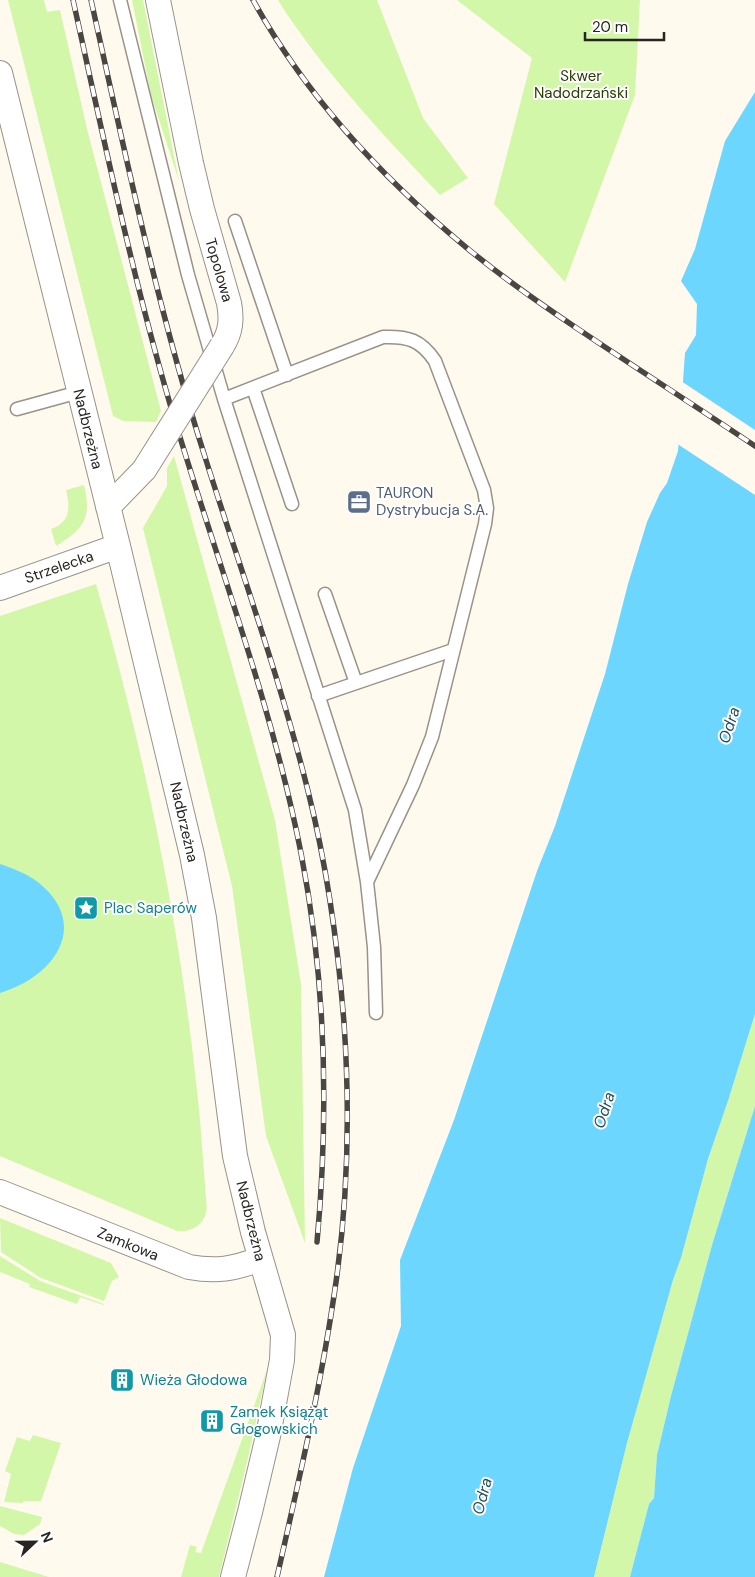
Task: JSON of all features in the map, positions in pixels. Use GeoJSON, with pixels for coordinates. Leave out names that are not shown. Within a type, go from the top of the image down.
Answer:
{"type":"FeatureCollection","features":[{"type":"Feature","properties":{"kind":"street","name":"Topolowa"},"geometry":{"type":"LineString","coordinates":[[108,507],[134,481],[161,443],[228,337],[231,316],[191,163],[158,0]]}},
{"type":"Feature","properties":{"kind":"street","name":"Nadbrzeżna"},"geometry":{"type":"LineString","coordinates":[[0,73],[118,546],[192,855],[204,918],[235,1156],[260,1259],[283,1336],[284,1352],[261,1464],[233,1577]]}},
{"type":"Feature","properties":{"kind":"street","name":"Strzelecka"},"geometry":{"type":"LineString","coordinates":[[0,588],[118,546]]}},
{"type":"Feature","properties":{"kind":"street","name":"Zamkowa"},"geometry":{"type":"LineString","coordinates":[[0,1192],[188,1267],[226,1270],[260,1259]]}},
{"type":"Feature","properties":{"kind":"lane"},"geometry":{"type":"LineString","coordinates":[[120,0],[188,275],[224,399],[355,810],[367,882],[374,947],[376,1013]]}},
{"type":"Feature","properties":{"kind":"lane"},"geometry":{"type":"LineString","coordinates":[[235,221],[287,375]]}},
{"type":"Feature","properties":{"kind":"lane"},"geometry":{"type":"LineString","coordinates":[[224,399],[383,337],[401,336],[416,342],[429,352],[435,361],[484,490],[487,508],[485,524],[432,736],[413,785],[367,882]]}},
{"type":"Feature","properties":{"kind":"lane"},"geometry":{"type":"LineString","coordinates":[[253,388],[292,504]]}},
{"type":"Feature","properties":{"kind":"lane"},"geometry":{"type":"LineString","coordinates":[[17,409],[79,392]]}},
{"type":"Feature","properties":{"kind":"lane"},"geometry":{"type":"LineString","coordinates":[[325,594],[356,683]]}},
{"type":"Feature","properties":{"kind":"lane"},"geometry":{"type":"LineString","coordinates":[[318,696],[453,650]]}},
{"type":"Feature","properties":{"kind":"green space"},"geometry":{"type":"Polygon","coordinates":[[[8,0],[44,0],[47,12],[60,10],[87,129],[161,411],[156,422],[123,421],[113,416],[8,0]]]}},
{"type":"Feature","properties":{"kind":"green space"},"geometry":{"type":"Polygon","coordinates":[[[132,0],[143,0],[179,181],[151,95],[132,0]]]}},
{"type":"Feature","properties":{"kind":"green space"},"geometry":{"type":"Polygon","coordinates":[[[278,0],[377,0],[423,118],[468,178],[440,195],[347,93],[292,22],[278,0]]]}},
{"type":"Feature","properties":{"kind":"green space","name":"Skwer Nadodrzański"},"geometry":{"type":"Polygon","coordinates":[[[457,0],[640,0],[635,95],[565,282],[494,204],[532,58],[457,0]]]}},
{"type":"Feature","properties":{"kind":"green space"},"geometry":{"type":"Polygon","coordinates":[[[174,456],[275,820],[301,984],[305,1243],[266,1136],[232,886],[143,528],[167,486],[167,468],[174,456]]]}},
{"type":"Feature","properties":{"kind":"green space"},"geometry":{"type":"Polygon","coordinates":[[[84,485],[87,506],[84,522],[66,540],[56,546],[51,529],[58,526],[68,514],[66,490],[84,485]]]}},
{"type":"Feature","properties":{"kind":"green space","name":"Plac Saperów"},"geometry":{"type":"Polygon","coordinates":[[[96,584],[114,648],[145,775],[171,904],[181,969],[199,1111],[207,1207],[202,1222],[195,1228],[186,1231],[177,1231],[0,1156],[0,616],[96,584]]]}},
{"type":"Feature","properties":{"kind":"green space"},"geometry":{"type":"Polygon","coordinates":[[[755,1014],[755,1106],[712,1245],[671,1396],[657,1455],[654,1498],[649,1504],[630,1577],[594,1577],[627,1443],[673,1280],[681,1258],[708,1159],[755,1014]]]}},
{"type":"Feature","properties":{"kind":"green space"},"geometry":{"type":"Polygon","coordinates":[[[0,1218],[111,1263],[119,1277],[112,1281],[104,1301],[41,1278],[1,1252],[0,1218]]]}},
{"type":"Feature","properties":{"kind":"green space"},"geometry":{"type":"Polygon","coordinates":[[[0,1256],[40,1281],[104,1304],[80,1297],[77,1304],[29,1287],[30,1284],[0,1272],[0,1256]]]}},
{"type":"Feature","properties":{"kind":"green space"},"geometry":{"type":"Polygon","coordinates":[[[267,1370],[219,1577],[181,1577],[190,1545],[197,1547],[195,1552],[201,1553],[267,1370]]]}},
{"type":"Feature","properties":{"kind":"green space"},"geometry":{"type":"Polygon","coordinates":[[[33,1435],[61,1443],[41,1501],[23,1501],[23,1503],[4,1502],[11,1474],[5,1471],[17,1437],[30,1441],[33,1435]]]}},
{"type":"Feature","properties":{"kind":"green space"},"geometry":{"type":"Polygon","coordinates":[[[0,1506],[42,1517],[40,1524],[24,1535],[14,1534],[0,1526],[0,1506]]]}},
{"type":"Feature","properties":{"kind":"green space"},"geometry":{"type":"Polygon","coordinates":[[[0,1562],[49,1577],[0,1577],[0,1562]]]}},
{"type":"Feature","properties":{"kind":"water","name":"Odra"},"geometry":{"type":"Polygon","coordinates":[[[755,92],[755,1014],[708,1159],[681,1258],[673,1280],[627,1443],[594,1577],[324,1577],[353,1468],[401,1326],[400,1260],[454,1120],[537,871],[555,826],[605,674],[628,584],[647,522],[660,493],[667,483],[678,451],[685,353],[696,335],[697,304],[681,281],[695,249],[725,141],[755,92]]]}},
{"type":"Feature","properties":{"kind":"water"},"geometry":{"type":"Polygon","coordinates":[[[0,864],[31,877],[52,897],[62,914],[64,930],[60,947],[51,962],[37,975],[20,985],[0,993],[0,864]]]}},
{"type":"Feature","properties":{"kind":"water"},"geometry":{"type":"Polygon","coordinates":[[[755,1106],[755,1577],[630,1577],[649,1504],[654,1498],[657,1455],[671,1396],[712,1245],[755,1106]]]}},
{"type":"Feature","properties":{"kind":"pier"},"geometry":{"type":"Polygon","coordinates":[[[681,381],[755,430],[755,495],[676,443],[681,381]]]}},
{"type":"Feature","properties":{"kind":"railway"},"geometry":{"type":"LineString","coordinates":[[73,0],[118,203],[156,354],[187,460],[258,683],[289,796],[301,853],[316,949],[323,1047],[323,1144],[317,1242]]}},
{"type":"Feature","properties":{"kind":"railway"},"geometry":{"type":"LineString","coordinates":[[91,0],[143,230],[172,344],[205,457],[272,665],[308,791],[326,877],[339,965],[347,1088],[347,1153],[340,1250],[317,1393],[277,1577]]}},
{"type":"Feature","properties":{"kind":"railway"},"geometry":{"type":"LineString","coordinates":[[253,0],[297,70],[348,134],[376,165],[436,221],[481,259],[537,301],[755,446]]}},
{"type":"Feature","properties":{"kind":"place","name":"TAURON Dystrybucja S.A."},"geometry":{"type":"Point","coordinates":[359,502]}},
{"type":"Feature","properties":{"kind":"place","name":"Plac Saperów"},"geometry":{"type":"Point","coordinates":[86,908]}},
{"type":"Feature","properties":{"kind":"place","name":"Wieża Głodowa"},"geometry":{"type":"Point","coordinates":[122,1380]}},
{"type":"Feature","properties":{"kind":"place","name":"Zamek Książąt Głogowskich"},"geometry":{"type":"Point","coordinates":[212,1421]}}]}
